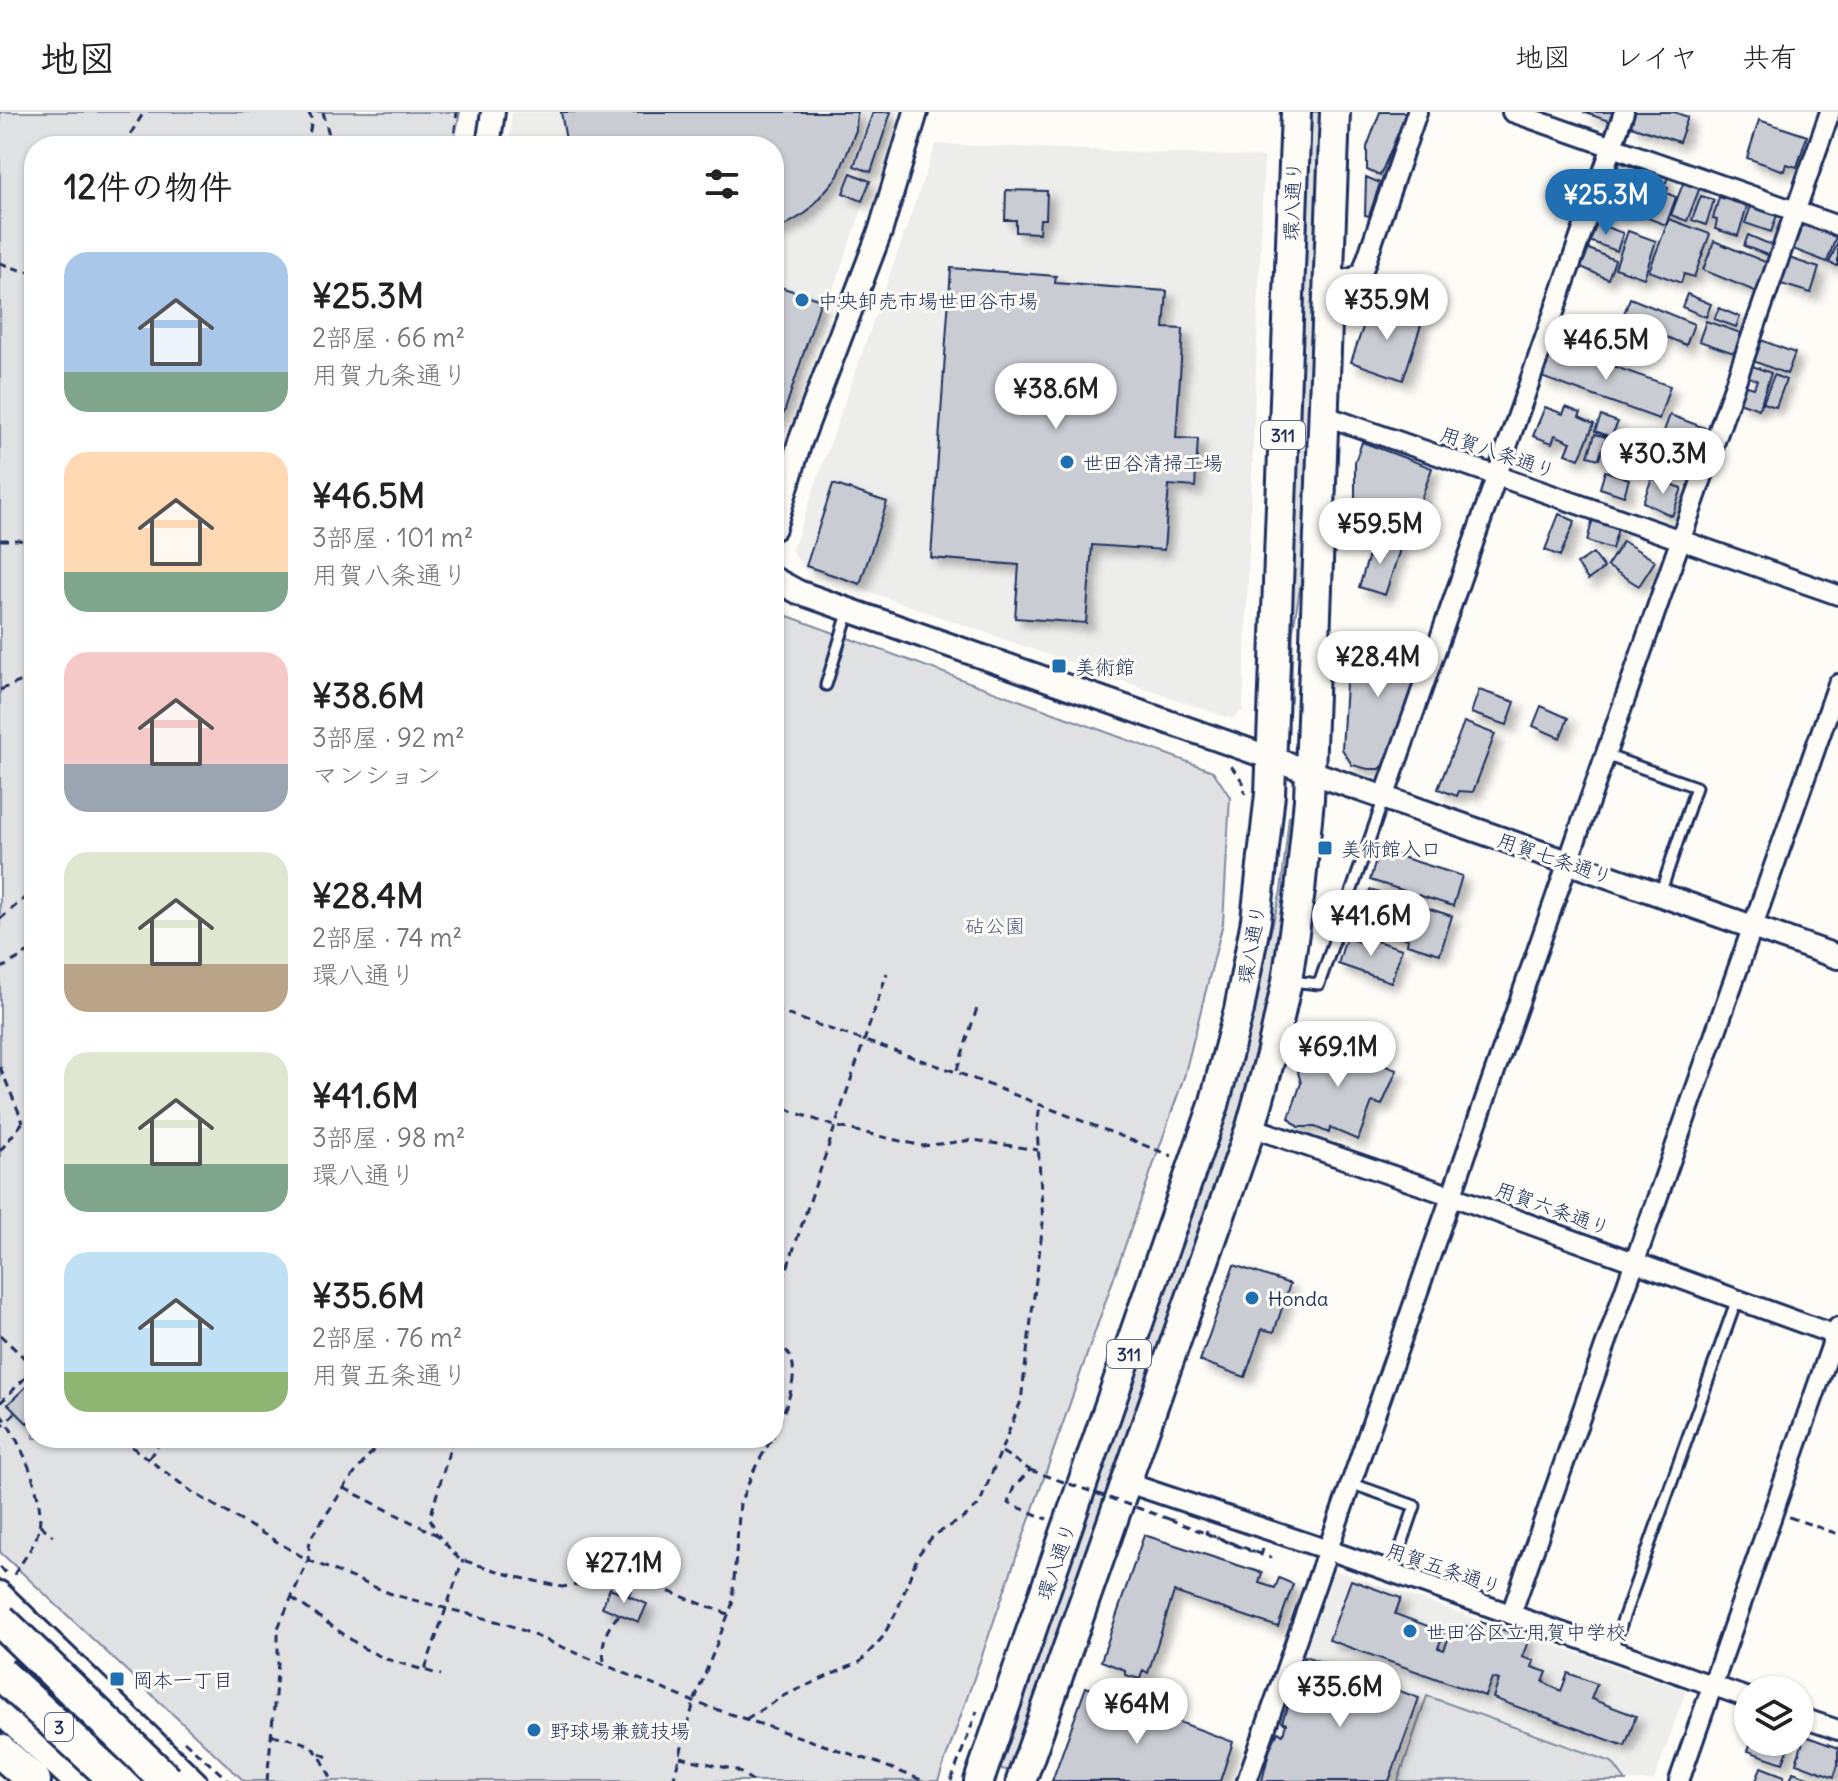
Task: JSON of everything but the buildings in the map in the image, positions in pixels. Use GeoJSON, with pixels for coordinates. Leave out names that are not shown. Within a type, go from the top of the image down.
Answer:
{"type":"FeatureCollection","features":[{"type":"Feature","properties":{"kind":"highway"},"geometry":{"type":"LineString","coordinates":[[0,1620],[167,1781]]}},
{"type":"Feature","properties":{"kind":"highway","name":"3"},"geometry":{"type":"LineString","coordinates":[[0,1673],[117,1781]]}},
{"type":"Feature","properties":{"kind":"highway","name":"3"},"geometry":{"type":"LineString","coordinates":[[0,1706],[81,1781]]}},
{"type":"Feature","properties":{"kind":"highway"},"geometry":{"type":"LineString","coordinates":[[0,1751],[34,1781]]}},
{"type":"Feature","properties":{"kind":"main road","name":"環八通り"},"geometry":{"type":"LineString","coordinates":[[979,1781],[1150,1295],[1225,1070],[1256,920],[1265,851],[1271,758],[1296,112]]}},
{"type":"Feature","properties":{"kind":"main road","name":"環八通り"},"geometry":{"type":"LineString","coordinates":[[1021,1781],[1251,1127],[1287,981],[1300,891],[1311,772],[1335,112]]}},
{"type":"Feature","properties":{"kind":"street"},"geometry":{"type":"LineString","coordinates":[[489,136],[493,112]]}},
{"type":"Feature","properties":{"kind":"street"},"geometry":{"type":"LineString","coordinates":[[784,495],[800,442],[880,232],[916,112]]}},
{"type":"Feature","properties":{"kind":"street"},"geometry":{"type":"LineString","coordinates":[[1328,279],[1349,280],[1358,277],[1363,270],[1417,112]]}},
{"type":"Feature","properties":{"kind":"street"},"geometry":{"type":"LineString","coordinates":[[1512,112],[1838,226]]}},
{"type":"Feature","properties":{"kind":"street"},"geometry":{"type":"LineString","coordinates":[[1384,798],[1624,112]]}},
{"type":"Feature","properties":{"kind":"street"},"geometry":{"type":"LineString","coordinates":[[1247,1781],[1796,211],[1824,114]]}},
{"type":"Feature","properties":{"kind":"street","name":"用賀八条通り"},"geometry":{"type":"LineString","coordinates":[[1323,415],[1838,595]]}},
{"type":"Feature","properties":{"kind":"street","name":"用賀七条通り"},"geometry":{"type":"LineString","coordinates":[[784,584],[798,592],[1838,957]]}},
{"type":"Feature","properties":{"kind":"street"},"geometry":{"type":"LineString","coordinates":[[1511,1614],[1838,684]]}},
{"type":"Feature","properties":{"kind":"street","name":"用賀六条通り"},"geometry":{"type":"LineString","coordinates":[[1251,1127],[1837,1333]]}},
{"type":"Feature","properties":{"kind":"street"},"geometry":{"type":"LineString","coordinates":[[1679,1781],[1837,1333]]}},
{"type":"Feature","properties":{"kind":"street","name":"用賀五条通り"},"geometry":{"type":"LineString","coordinates":[[1125,1482],[1734,1693]]}},
{"type":"Feature","properties":{"kind":"street"},"geometry":{"type":"LineString","coordinates":[[6,1585],[197,1781]]}},
{"type":"Feature","properties":{"kind":"street"},"geometry":{"type":"LineString","coordinates":[[1814,1722],[1838,1730]]}},
{"type":"Feature","properties":{"kind":"lane"},"geometry":{"type":"LineString","coordinates":[[826,685],[849,610]]}},
{"type":"Feature","properties":{"kind":"lane"},"geometry":{"type":"LineString","coordinates":[[1605,755],[1696,787],[1660,894]]}},
{"type":"Feature","properties":{"kind":"lane"},"geometry":{"type":"LineString","coordinates":[[1287,981],[1319,984],[1384,798]]}},
{"type":"Feature","properties":{"kind":"lane"},"geometry":{"type":"LineString","coordinates":[[1611,1651],[1737,1299]]}},
{"type":"Feature","properties":{"kind":"lane"},"geometry":{"type":"LineString","coordinates":[[1350,1483],[1415,1506],[1392,1573]]}},
{"type":"Feature","properties":{"kind":"path"},"geometry":{"type":"LineString","coordinates":[[129,136],[144,112]]}},
{"type":"Feature","properties":{"kind":"path"},"geometry":{"type":"LineString","coordinates":[[308,112],[312,119],[309,136]]}},
{"type":"Feature","properties":{"kind":"path"},"geometry":{"type":"LineString","coordinates":[[323,112],[329,136]]}},
{"type":"Feature","properties":{"kind":"path"},"geometry":{"type":"LineString","coordinates":[[454,136],[457,112]]}},
{"type":"Feature","properties":{"kind":"path"},"geometry":{"type":"LineString","coordinates":[[0,263],[24,271]]}},
{"type":"Feature","properties":{"kind":"path"},"geometry":{"type":"LineString","coordinates":[[0,540],[24,541]]}},
{"type":"Feature","properties":{"kind":"path"},"geometry":{"type":"LineString","coordinates":[[0,690],[24,680]]}},
{"type":"Feature","properties":{"kind":"path"},"geometry":{"type":"LineString","coordinates":[[1227,762],[1243,782],[1246,797]]}},
{"type":"Feature","properties":{"kind":"path"},"geometry":{"type":"LineString","coordinates":[[0,919],[24,899]]}},
{"type":"Feature","properties":{"kind":"path"},"geometry":{"type":"LineString","coordinates":[[0,969],[24,955]]}},
{"type":"Feature","properties":{"kind":"path"},"geometry":{"type":"LineString","coordinates":[[784,1277],[887,973]]}},
{"type":"Feature","properties":{"kind":"path"},"geometry":{"type":"LineString","coordinates":[[956,1072],[978,1005]]}},
{"type":"Feature","properties":{"kind":"path"},"geometry":{"type":"LineString","coordinates":[[784,1013],[956,1072],[1175,1157]]}},
{"type":"Feature","properties":{"kind":"path"},"geometry":{"type":"LineString","coordinates":[[0,1067],[23,1122],[0,1151]]}},
{"type":"Feature","properties":{"kind":"path"},"geometry":{"type":"LineString","coordinates":[[746,1719],[785,1695],[860,1662],[882,1638],[897,1611],[918,1555],[933,1536],[979,1505],[1021,1401],[1043,1223],[1038,1150],[1040,1104]]}},
{"type":"Feature","properties":{"kind":"path"},"geometry":{"type":"LineString","coordinates":[[784,1107],[834,1126],[923,1146],[973,1140],[1038,1150]]}},
{"type":"Feature","properties":{"kind":"path"},"geometry":{"type":"LineString","coordinates":[[0,1335],[24,1358]]}},
{"type":"Feature","properties":{"kind":"path"},"geometry":{"type":"LineString","coordinates":[[784,1348],[793,1357],[793,1378],[784,1409]]}},
{"type":"Feature","properties":{"kind":"path"},"geometry":{"type":"LineString","coordinates":[[0,1403],[24,1378]]}},
{"type":"Feature","properties":{"kind":"path"},"geometry":{"type":"LineString","coordinates":[[0,1429],[16,1412]]}},
{"type":"Feature","properties":{"kind":"path"},"geometry":{"type":"LineString","coordinates":[[0,1414],[17,1441],[33,1480],[41,1518],[34,1543],[6,1585]]}},
{"type":"Feature","properties":{"kind":"path"},"geometry":{"type":"LineString","coordinates":[[133,1448],[192,1492],[308,1560],[394,1595],[507,1624],[694,1702],[924,1781]]}},
{"type":"Feature","properties":{"kind":"path"},"geometry":{"type":"LineString","coordinates":[[148,1459],[156,1448]]}},
{"type":"Feature","properties":{"kind":"path"},"geometry":{"type":"LineString","coordinates":[[267,1781],[278,1663],[278,1628],[308,1560],[310,1539],[375,1448]]}},
{"type":"Feature","properties":{"kind":"path"},"geometry":{"type":"LineString","coordinates":[[450,1448],[430,1518],[440,1537],[463,1560],[562,1587],[607,1581],[644,1582],[728,1614]]}},
{"type":"Feature","properties":{"kind":"path"},"geometry":{"type":"LineString","coordinates":[[673,1781],[694,1702],[732,1605],[740,1503],[766,1448]]}},
{"type":"Feature","properties":{"kind":"path"},"geometry":{"type":"LineString","coordinates":[[1002,1451],[1030,1470],[1261,1555],[1264,1544]]}},
{"type":"Feature","properties":{"kind":"path"},"geometry":{"type":"LineString","coordinates":[[1030,1470],[1014,1487],[1008,1503],[1047,1519]]}},
{"type":"Feature","properties":{"kind":"path"},"geometry":{"type":"LineString","coordinates":[[1058,1489],[1063,1474]]}},
{"type":"Feature","properties":{"kind":"path"},"geometry":{"type":"LineString","coordinates":[[344,1488],[440,1537]]}},
{"type":"Feature","properties":{"kind":"path"},"geometry":{"type":"LineString","coordinates":[[1774,1511],[1838,1534]]}},
{"type":"Feature","properties":{"kind":"path"},"geometry":{"type":"LineString","coordinates":[[1210,1523],[1206,1533],[1271,1558]]}},
{"type":"Feature","properties":{"kind":"path"},"geometry":{"type":"LineString","coordinates":[[40,1525],[53,1536]]}},
{"type":"Feature","properties":{"kind":"path"},"geometry":{"type":"LineString","coordinates":[[425,1671],[463,1560]]}},
{"type":"Feature","properties":{"kind":"path"},"geometry":{"type":"LineString","coordinates":[[628,1596],[634,1582]]}},
{"type":"Feature","properties":{"kind":"path"},"geometry":{"type":"LineString","coordinates":[[292,1598],[363,1648],[386,1659],[441,1675]]}},
{"type":"Feature","properties":{"kind":"path"},"geometry":{"type":"LineString","coordinates":[[604,1663],[606,1631],[620,1614]]}},
{"type":"Feature","properties":{"kind":"path"},"geometry":{"type":"LineString","coordinates":[[951,1781],[981,1700]]}},
{"type":"Feature","properties":{"kind":"path"},"geometry":{"type":"LineString","coordinates":[[272,1735],[299,1741],[329,1758]]}},
{"type":"Feature","properties":{"kind":"path"},"geometry":{"type":"LineString","coordinates":[[320,1753],[332,1781]]}},
{"type":"Feature","properties":{"kind":"path"},"geometry":{"type":"LineString","coordinates":[[680,1757],[736,1770],[753,1781]]}},
{"type":"Feature","properties":{"kind":"shaded area","name":"中央卸売市場世田谷市場"},"geometry":{"type":"Polygon","coordinates":[[[512,112],[897,112],[784,425],[784,136],[510,136],[512,112]]]}},
{"type":"Feature","properties":{"kind":"shaded area"},"geometry":{"type":"Polygon","coordinates":[[[936,144],[1264,157],[1243,710],[1232,719],[804,569],[792,551],[936,144]]]}},
{"type":"Feature","properties":{"kind":"shaded area","name":"世田谷区立用賀中学校"},"geometry":{"type":"Polygon","coordinates":[[[1334,1570],[1686,1690],[1654,1781],[1258,1781],[1325,1572],[1334,1570]]]}},
{"type":"Feature","properties":{"kind":"green space","name":"砧公園"},"geometry":{"type":"Polygon","coordinates":[[[0,112],[460,112],[455,136],[24,136],[24,1448],[784,1448],[784,615],[1213,771],[1230,797],[1223,923],[1184,1077],[938,1781],[244,1781],[0,1552],[0,112]]]}},
{"type":"Feature","properties":{"kind":"green space"},"geometry":{"type":"Polygon","coordinates":[[[1310,112],[1322,112],[1305,558],[1293,630],[1291,702],[1287,703],[1310,112]]]}},
{"type":"Feature","properties":{"kind":"green space"},"geometry":{"type":"Polygon","coordinates":[[[1295,815],[1284,910],[1266,1009],[1241,1105],[1010,1771],[998,1768],[1222,1125],[1281,891],[1289,816],[1295,815]]]}},
{"type":"Feature","properties":{"kind":"green space"},"geometry":{"type":"Polygon","coordinates":[[[1427,1696],[1612,1762],[1626,1781],[1398,1781],[1427,1696]]]}},
{"type":"Feature","properties":{"kind":"place","name":"中央卸売市場世田谷市場"},"geometry":{"type":"Point","coordinates":[802,300]}},
{"type":"Feature","properties":{"kind":"place","name":"世田谷清掃工場"},"geometry":{"type":"Point","coordinates":[1067,462]}},
{"type":"Feature","properties":{"kind":"place","name":"美術館"},"geometry":{"type":"Point","coordinates":[1059,666]}},
{"type":"Feature","properties":{"kind":"place","name":"美術館入口"},"geometry":{"type":"Point","coordinates":[1325,848]}},
{"type":"Feature","properties":{"kind":"place","name":"Honda"},"geometry":{"type":"Point","coordinates":[1252,1298]}},
{"type":"Feature","properties":{"kind":"place","name":"世田谷区立用賀中学校"},"geometry":{"type":"Point","coordinates":[1410,1631]}},
{"type":"Feature","properties":{"kind":"place","name":"岡本一丁目"},"geometry":{"type":"Point","coordinates":[117,1679]}},
{"type":"Feature","properties":{"kind":"place","name":"野球場兼競技場"},"geometry":{"type":"Point","coordinates":[534,1730]}}]}
